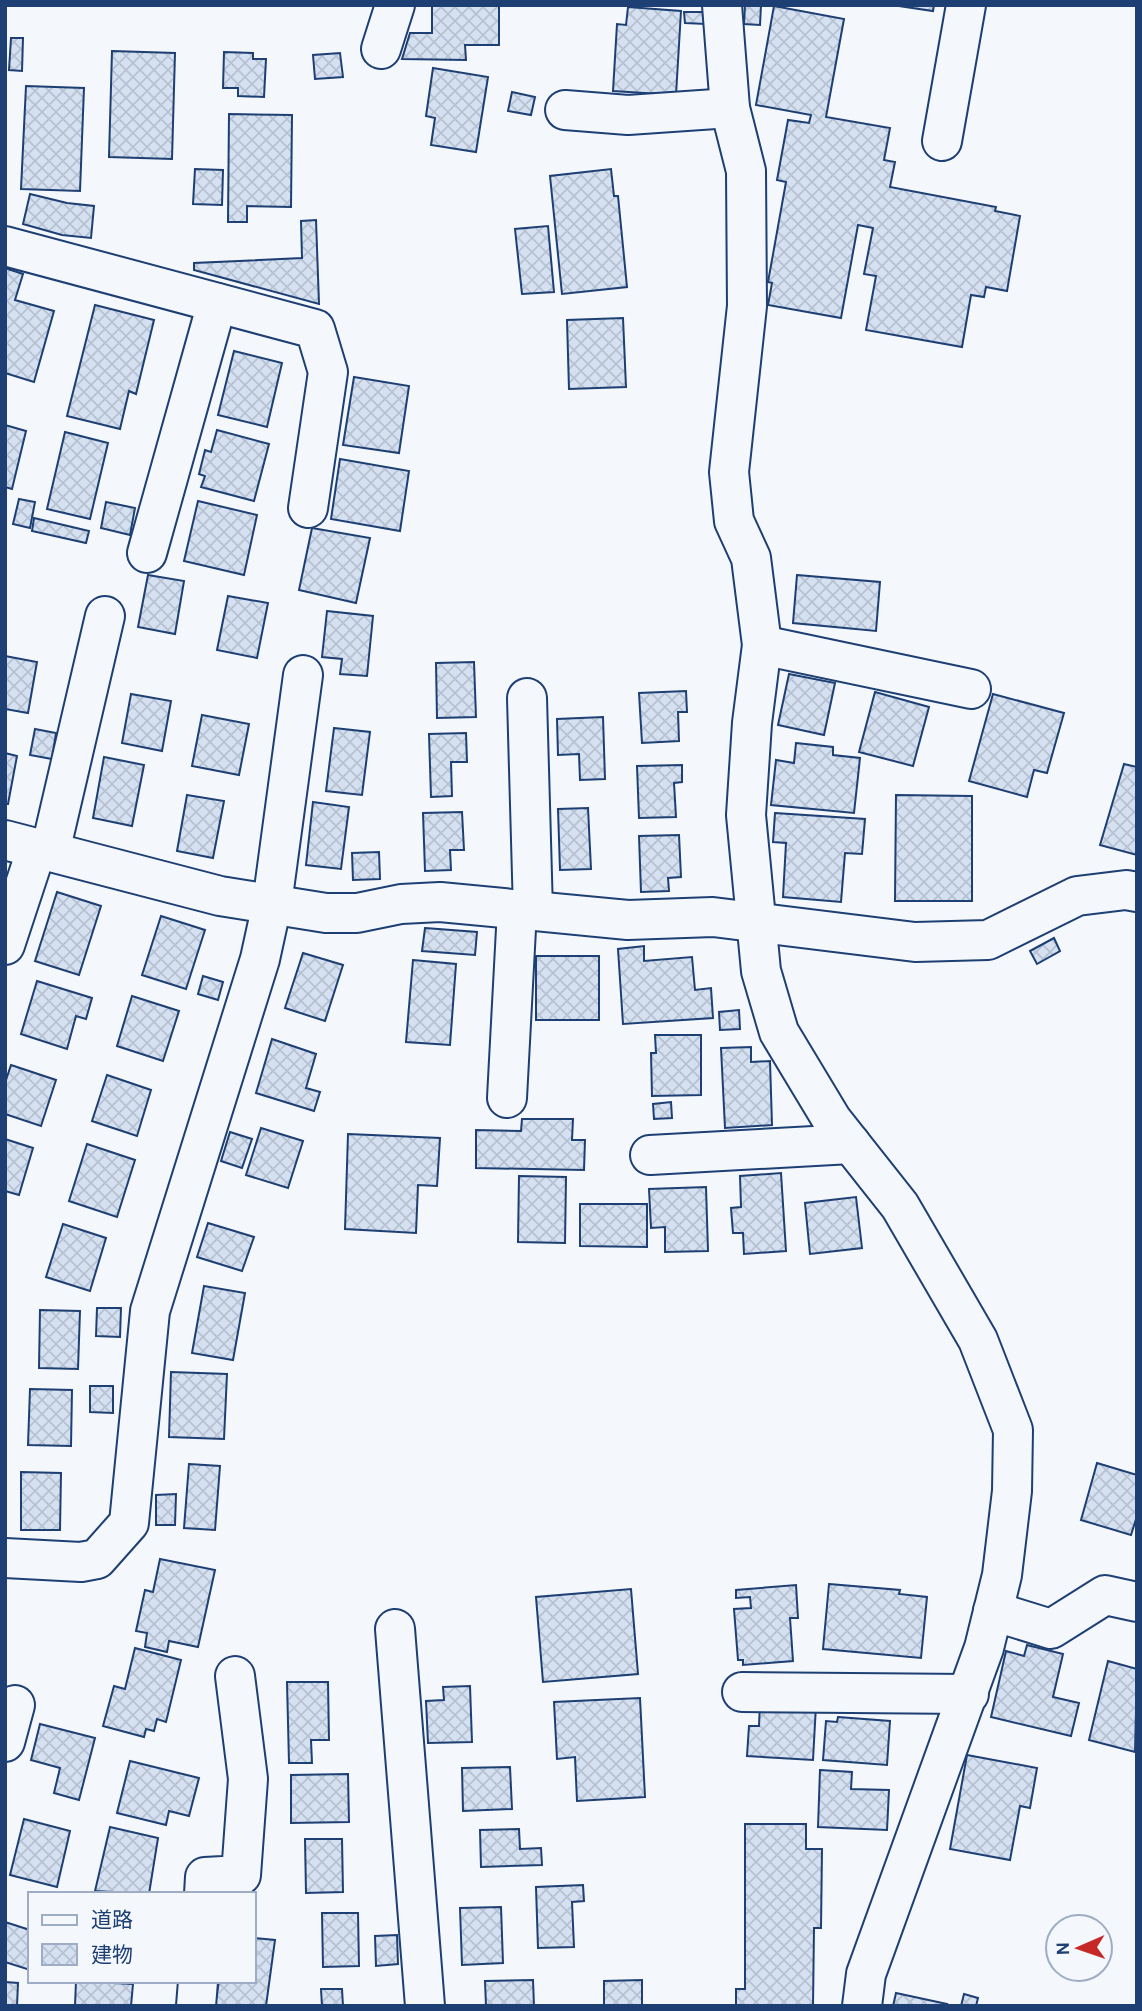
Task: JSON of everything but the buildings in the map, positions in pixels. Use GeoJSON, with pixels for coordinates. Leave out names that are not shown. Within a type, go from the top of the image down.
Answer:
{"type":"FeatureCollection","features":[{"type":"Feature","properties":{"kind":"street"},"geometry":{"type":"LineString","coordinates":[[381,49],[395,5]]}},
{"type":"Feature","properties":{"kind":"street"},"geometry":{"type":"LineString","coordinates":[[722,5],[730,108],[746,170],[747,306],[729,472],[734,522],[751,558],[762,645],[752,723],[746,815],[761,971],[779,1032],[832,1120],[900,1206],[978,1340],[1013,1430],[1012,1490],[1002,1575],[993,1611],[969,1694],[866,1974],[863,2006]]}},
{"type":"Feature","properties":{"kind":"street"},"geometry":{"type":"LineString","coordinates":[[942,141],[966,5]]}},
{"type":"Feature","properties":{"kind":"street"},"geometry":{"type":"LineString","coordinates":[[565,110],[628,116],[730,108]]}},
{"type":"Feature","properties":{"kind":"street"},"geometry":{"type":"LineString","coordinates":[[5,246],[315,329],[328,372],[308,508]]}},
{"type":"Feature","properties":{"kind":"street"},"geometry":{"type":"LineString","coordinates":[[147,554],[217,303]]}},
{"type":"Feature","properties":{"kind":"street"},"geometry":{"type":"LineString","coordinates":[[5,946],[31,847],[105,616]]}},
{"type":"Feature","properties":{"kind":"street"},"geometry":{"type":"LineString","coordinates":[[762,645],[971,688]]}},
{"type":"Feature","properties":{"kind":"street"},"geometry":{"type":"LineString","coordinates":[[5,1558],[81,1562],[97,1559],[129,1522],[150,1311],[260,959],[272,904],[303,675]]}},
{"type":"Feature","properties":{"kind":"street"},"geometry":{"type":"LineString","coordinates":[[506,1098],[525,910],[527,698]]}},
{"type":"Feature","properties":{"kind":"street"},"geometry":{"type":"LineString","coordinates":[[31,847],[220,896],[326,913],[357,913],[401,904],[440,902],[628,920],[713,917],[915,942],[988,940],[1077,896],[1126,890],[1137,892]]}},
{"type":"Feature","properties":{"kind":"street"},"geometry":{"type":"LineString","coordinates":[[650,1156],[851,1144]]}},
{"type":"Feature","properties":{"kind":"street"},"geometry":{"type":"LineString","coordinates":[[993,1611],[1051,1629],[1105,1595],[1137,1602]]}},
{"type":"Feature","properties":{"kind":"street"},"geometry":{"type":"LineString","coordinates":[[396,1629],[425,2006]]}},
{"type":"Feature","properties":{"kind":"street"},"geometry":{"type":"LineString","coordinates":[[204,1892],[205,1877],[241,1875],[248,1779],[235,1676]]}},
{"type":"Feature","properties":{"kind":"street"},"geometry":{"type":"LineString","coordinates":[[742,1692],[969,1694]]}},
{"type":"Feature","properties":{"kind":"street"},"geometry":{"type":"LineString","coordinates":[[5,1742],[15,1705]]}},
{"type":"Feature","properties":{"kind":"street"},"geometry":{"type":"LineString","coordinates":[[196,2006],[198,1983]]}}]}
